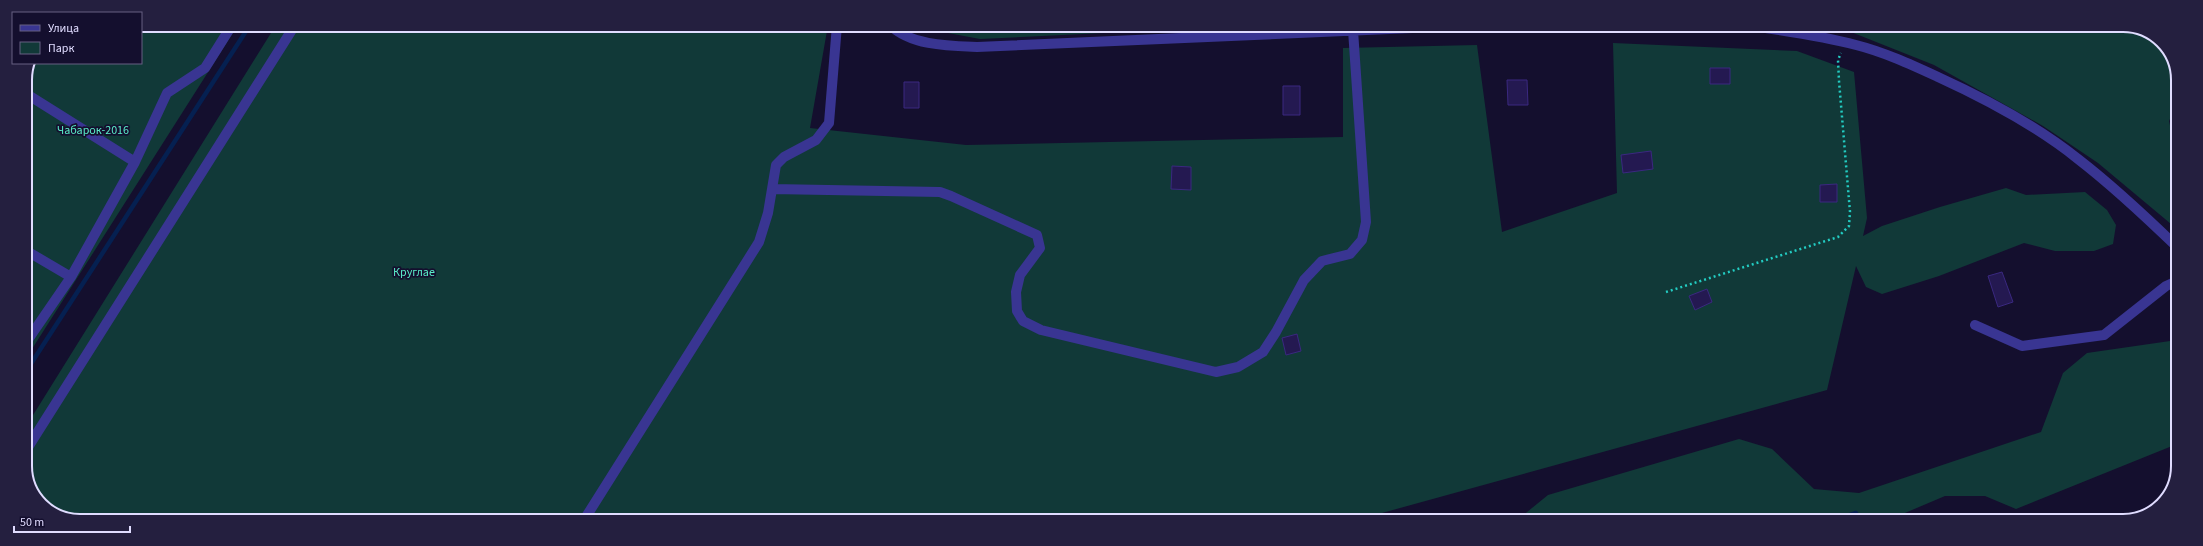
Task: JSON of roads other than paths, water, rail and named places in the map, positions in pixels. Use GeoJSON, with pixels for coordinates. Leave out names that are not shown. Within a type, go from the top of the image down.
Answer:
{"type":"FeatureCollection","features":[{"type":"Feature","properties":{"kind":"street"},"geometry":{"type":"LineString","coordinates":[[32,334],[71,277],[135,162],[166,93],[205,68],[228,32]]}},
{"type":"Feature","properties":{"kind":"street"},"geometry":{"type":"LineString","coordinates":[[32,441],[291,32]]}},
{"type":"Feature","properties":{"kind":"street"},"geometry":{"type":"LineString","coordinates":[[588,514],[759,242],[776,165],[784,157],[816,140],[829,123],[836,32]]}},
{"type":"Feature","properties":{"kind":"street"},"geometry":{"type":"LineString","coordinates":[[902,32],[912,38],[935,45],[977,47],[1309,32]]}},
{"type":"Feature","properties":{"kind":"street"},"geometry":{"type":"LineString","coordinates":[[772,188],[940,192],[951,196],[1037,235],[1040,248],[1020,275],[1016,292],[1017,312],[1023,321],[1041,330],[1216,372],[1238,367],[1263,352],[1276,332],[1304,280],[1322,262],[1350,254],[1362,240],[1366,222],[1353,32]]}},
{"type":"Feature","properties":{"kind":"street"},"geometry":{"type":"LineString","coordinates":[[1785,32],[1845,43],[1916,67],[1962,88],[2010,114],[2077,158],[2144,215],[2171,241]]}},
{"type":"Feature","properties":{"kind":"street"},"geometry":{"type":"LineString","coordinates":[[32,97],[135,162]]}},
{"type":"Feature","properties":{"kind":"street"},"geometry":{"type":"LineString","coordinates":[[32,254],[71,277]]}},
{"type":"Feature","properties":{"kind":"street"},"geometry":{"type":"LineString","coordinates":[[1975,325],[2022,346],[2104,335],[2166,286],[2171,284]]}},
{"type":"Feature","properties":{"kind":"waterway"},"geometry":{"type":"LineString","coordinates":[[32,362],[245,32]]}},
{"type":"Feature","properties":{"kind":"park label","name":"Чабарок-2016"},"geometry":{"type":"Point","coordinates":[93,130]}},
{"type":"Feature","properties":{"kind":"park label","name":"Круглае"},"geometry":{"type":"Point","coordinates":[414,272]}}]}
